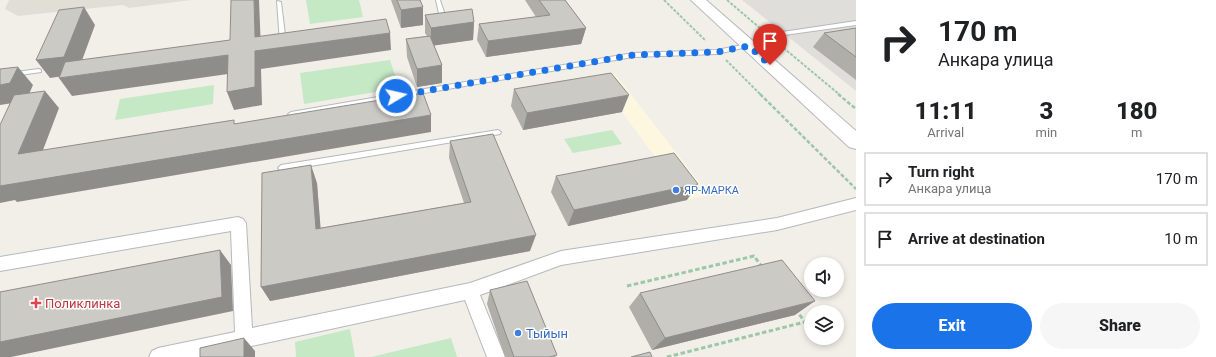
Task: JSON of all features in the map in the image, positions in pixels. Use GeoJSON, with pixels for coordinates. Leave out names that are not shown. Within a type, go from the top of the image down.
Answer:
{"type":"FeatureCollection","features":[{"type":"Feature","properties":{"kind":"main road"},"geometry":{"type":"LineString","coordinates":[[698,0],[856,142]]}},
{"type":"Feature","properties":{"kind":"street"},"geometry":{"type":"LineString","coordinates":[[158,357],[470,291],[561,258],[777,224],[856,204]]}},
{"type":"Feature","properties":{"kind":"street"},"geometry":{"type":"LineString","coordinates":[[0,264],[238,223],[244,339]]}},
{"type":"Feature","properties":{"kind":"street"},"geometry":{"type":"LineString","coordinates":[[470,291],[496,357]]}},
{"type":"Feature","properties":{"kind":"lane"},"geometry":{"type":"LineString","coordinates":[[438,0],[442,18]]}},
{"type":"Feature","properties":{"kind":"lane"},"geometry":{"type":"LineString","coordinates":[[279,2],[283,45]]}},
{"type":"Feature","properties":{"kind":"lane"},"geometry":{"type":"LineString","coordinates":[[291,114],[633,55],[717,52],[749,46],[770,36],[856,23]]}},
{"type":"Feature","properties":{"kind":"lane"},"geometry":{"type":"LineString","coordinates":[[0,76],[39,71]]}},
{"type":"Feature","properties":{"kind":"lane"},"geometry":{"type":"LineString","coordinates":[[281,168],[498,132]]}},
{"type":"Feature","properties":{"kind":"path"},"geometry":{"type":"LineString","coordinates":[[664,0],[856,189]]}},
{"type":"Feature","properties":{"kind":"path"},"geometry":{"type":"LineString","coordinates":[[727,0],[856,109]]}},
{"type":"Feature","properties":{"kind":"path"},"geometry":{"type":"LineString","coordinates":[[627,286],[754,256],[763,268]]}},
{"type":"Feature","properties":{"kind":"path"},"geometry":{"type":"LineString","coordinates":[[667,357],[805,322],[791,304]]}},
{"type":"Feature","properties":{"kind":"shaded area"},"geometry":{"type":"Polygon","coordinates":[[[9,0],[191,0],[129,8],[123,5],[18,16],[5,9],[9,0]]]}},
{"type":"Feature","properties":{"kind":"shaded area"},"geometry":{"type":"Polygon","coordinates":[[[742,0],[856,0],[856,91],[742,0]]]}},
{"type":"Feature","properties":{"kind":"shaded area"},"geometry":{"type":"Polygon","coordinates":[[[615,74],[709,195],[687,200],[596,77],[615,74]]]}},
{"type":"Feature","properties":{"kind":"green space"},"geometry":{"type":"Polygon","coordinates":[[[306,0],[359,0],[363,17],[310,24],[306,0]]]}},
{"type":"Feature","properties":{"kind":"green space"},"geometry":{"type":"Polygon","coordinates":[[[390,60],[399,88],[304,104],[300,73],[390,60]]]}},
{"type":"Feature","properties":{"kind":"green space"},"geometry":{"type":"Polygon","coordinates":[[[214,85],[213,104],[115,120],[120,99],[214,85]]]}},
{"type":"Feature","properties":{"kind":"green space"},"geometry":{"type":"Polygon","coordinates":[[[612,130],[622,144],[573,153],[564,139],[612,130]]]}},
{"type":"Feature","properties":{"kind":"green space"},"geometry":{"type":"Polygon","coordinates":[[[350,329],[355,357],[296,357],[295,342],[350,329]]]}},
{"type":"Feature","properties":{"kind":"green space"},"geometry":{"type":"Polygon","coordinates":[[[451,338],[457,357],[371,357],[451,338]]]}},
{"type":"Feature","properties":{"kind":"building"},"geometry":{"type":"Polygon","coordinates":[[[231,0],[254,0],[255,37],[386,19],[390,33],[255,51],[255,87],[227,92],[228,55],[59,78],[65,62],[230,40],[231,0]]]}},
{"type":"Feature","properties":{"kind":"building"},"geometry":{"type":"Polygon","coordinates":[[[397,0],[420,0],[423,7],[401,10],[397,0]]]}},
{"type":"Feature","properties":{"kind":"building"},"geometry":{"type":"Polygon","coordinates":[[[539,0],[565,0],[586,28],[488,41],[479,24],[550,15],[539,0]]]}},
{"type":"Feature","properties":{"kind":"building"},"geometry":{"type":"Polygon","coordinates":[[[84,7],[64,57],[36,60],[59,10],[84,7]]]}},
{"type":"Feature","properties":{"kind":"building"},"geometry":{"type":"Polygon","coordinates":[[[472,9],[474,22],[431,28],[425,15],[472,9]]]}},
{"type":"Feature","properties":{"kind":"building"},"geometry":{"type":"Polygon","coordinates":[[[856,28],[856,57],[824,33],[856,28]]]}},
{"type":"Feature","properties":{"kind":"building"},"geometry":{"type":"Polygon","coordinates":[[[430,36],[442,65],[417,69],[406,39],[430,36]]]}},
{"type":"Feature","properties":{"kind":"building"},"geometry":{"type":"Polygon","coordinates":[[[18,67],[10,83],[0,85],[0,69],[18,67]]]}},
{"type":"Feature","properties":{"kind":"building"},"geometry":{"type":"Polygon","coordinates":[[[611,73],[629,95],[527,113],[514,89],[611,73]]]}},
{"type":"Feature","properties":{"kind":"building"},"geometry":{"type":"Polygon","coordinates":[[[45,91],[18,154],[234,120],[234,124],[423,93],[431,115],[0,186],[0,125],[14,95],[45,91]]]}},
{"type":"Feature","properties":{"kind":"building"},"geometry":{"type":"Polygon","coordinates":[[[493,134],[536,235],[261,287],[262,173],[311,165],[316,229],[471,202],[450,141],[493,134]]]}},
{"type":"Feature","properties":{"kind":"building"},"geometry":{"type":"Polygon","coordinates":[[[674,153],[698,184],[574,210],[556,176],[674,153]]]}},
{"type":"Feature","properties":{"kind":"building"},"geometry":{"type":"Polygon","coordinates":[[[220,250],[222,297],[0,342],[0,292],[220,250]]]}},
{"type":"Feature","properties":{"kind":"building"},"geometry":{"type":"Polygon","coordinates":[[[782,260],[804,287],[804,297],[812,297],[815,301],[665,338],[640,293],[782,260]]]}},
{"type":"Feature","properties":{"kind":"building"},"geometry":{"type":"Polygon","coordinates":[[[527,281],[557,355],[549,357],[514,357],[490,290],[527,281]]]}},
{"type":"Feature","properties":{"kind":"building"},"geometry":{"type":"Polygon","coordinates":[[[244,338],[244,357],[200,357],[200,348],[244,338]]]}},
{"type":"Feature","properties":{"kind":"building"},"geometry":{"type":"Polygon","coordinates":[[[650,352],[652,357],[631,357],[650,352]]]}},
{"type":"Feature","properties":{"kind":"place","name":"ЯР-МАРКА"},"geometry":{"type":"Point","coordinates":[676,190]}},
{"type":"Feature","properties":{"kind":"place","name":"Поликлинка"},"geometry":{"type":"Point","coordinates":[36,303]}},
{"type":"Feature","properties":{"kind":"place","name":"Тыйын"},"geometry":{"type":"Point","coordinates":[518,333]}},
{"type":"Feature","properties":{"kind":"route"},"geometry":{"type":"LineString","coordinates":[[396,96],[633,55],[717,52],[749,46],[770,65]]}}]}
